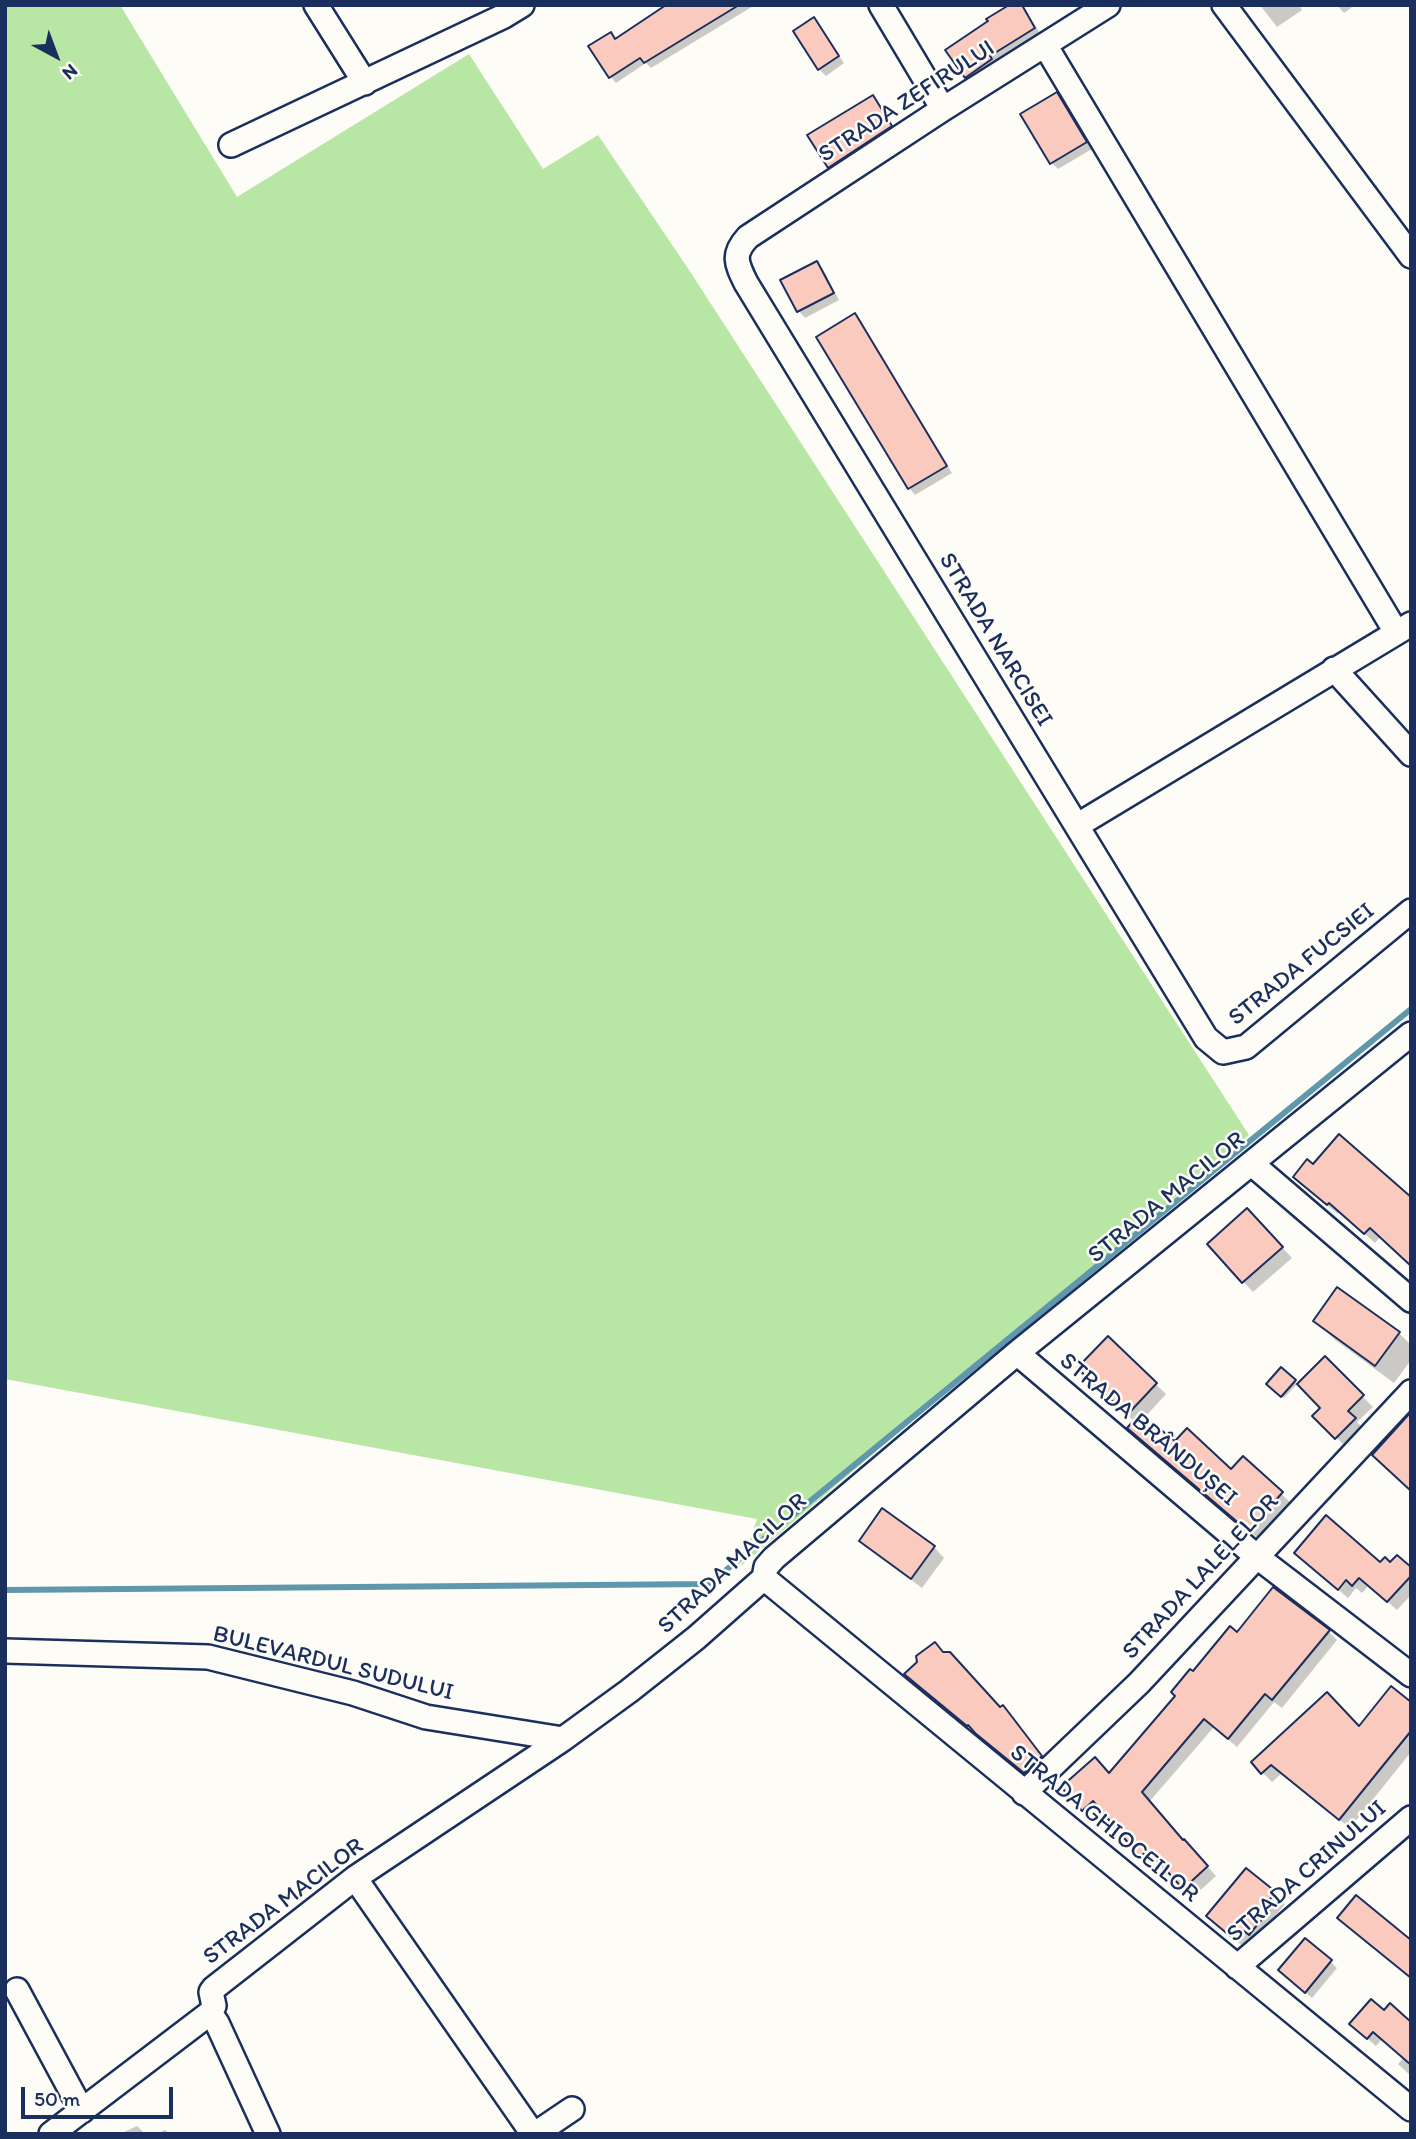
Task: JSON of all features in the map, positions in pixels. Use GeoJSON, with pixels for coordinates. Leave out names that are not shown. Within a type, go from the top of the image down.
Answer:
{"type":"FeatureCollection","features":[{"type":"Feature","properties":{"kind":"street"},"geometry":{"type":"LineString","coordinates":[[316,5],[365,83]]}},
{"type":"Feature","properties":{"kind":"street"},"geometry":{"type":"LineString","coordinates":[[231,145],[365,83],[522,5]]}},
{"type":"Feature","properties":{"kind":"street"},"geometry":{"type":"LineString","coordinates":[[881,5],[943,109]]}},
{"type":"Feature","properties":{"kind":"street","name":"STRADA ZEFIRULUI"},"geometry":{"type":"LineString","coordinates":[[738,248],[748,237],[1108,5]]}},
{"type":"Feature","properties":{"kind":"street"},"geometry":{"type":"LineString","coordinates":[[1224,5],[1411,256]]}},
{"type":"Feature","properties":{"kind":"street"},"geometry":{"type":"LineString","coordinates":[[1045,45],[1403,628],[1078,825]]}},
{"type":"Feature","properties":{"kind":"street","name":"STRADA NARCISEI"},"geometry":{"type":"LineString","coordinates":[[738,248],[737,265],[746,282],[1206,1038],[1223,1052]]}},
{"type":"Feature","properties":{"kind":"street"},"geometry":{"type":"LineString","coordinates":[[1335,668],[1411,754]]}},
{"type":"Feature","properties":{"kind":"street","name":"STRADA FUCSIEI"},"geometry":{"type":"LineString","coordinates":[[1223,1052],[1246,1047],[1411,911]]}},
{"type":"Feature","properties":{"kind":"street","name":"STRADA MACILOR"},"geometry":{"type":"LineString","coordinates":[[210,2013],[214,2006],[211,1992],[214,1988],[355,1878],[562,1739],[695,1638],[764,1578],[766,1567],[774,1558],[1017,1353],[1411,1034]]}},
{"type":"Feature","properties":{"kind":"street"},"geometry":{"type":"LineString","coordinates":[[1252,1164],[1411,1300]]}},
{"type":"Feature","properties":{"kind":"street","name":"STRADA BRÂNDUȘEI"},"geometry":{"type":"LineString","coordinates":[[1017,1353],[1256,1556],[1411,1675]]}},
{"type":"Feature","properties":{"kind":"street","name":"STRADA LALELELOR"},"geometry":{"type":"LineString","coordinates":[[1024,1793],[1139,1683],[1411,1392]]}},
{"type":"Feature","properties":{"kind":"street","name":"STRADA GHIOCEILOR"},"geometry":{"type":"LineString","coordinates":[[764,1578],[1411,2109]]}},
{"type":"Feature","properties":{"kind":"street","name":"BULEVARDUL SUDULUI"},"geometry":{"type":"LineString","coordinates":[[5,1651],[208,1657],[354,1693],[426,1717],[562,1739]]}},
{"type":"Feature","properties":{"kind":"street","name":"STRADA CRINULUI"},"geometry":{"type":"LineString","coordinates":[[1237,1967],[1411,1818]]}},
{"type":"Feature","properties":{"kind":"street"},"geometry":{"type":"LineString","coordinates":[[355,1878],[534,2134],[572,2109]]}},
{"type":"Feature","properties":{"kind":"street"},"geometry":{"type":"LineString","coordinates":[[17,1990],[82,2111]]}},
{"type":"Feature","properties":{"kind":"street"},"geometry":{"type":"LineString","coordinates":[[51,2134],[210,2013],[268,2134]]}},
{"type":"Feature","properties":{"kind":"green space"},"geometry":{"type":"Polygon","coordinates":[[[5,5],[120,5],[237,197],[469,54],[543,169],[598,135],[689,270],[1249,1135],[741,1566],[757,1519],[5,1379],[5,5]]]}},
{"type":"Feature","properties":{"kind":"building"},"geometry":{"type":"Polygon","coordinates":[[[666,5],[739,5],[644,63],[640,58],[609,78],[588,46],[611,32],[615,39],[666,5]]]}},
{"type":"Feature","properties":{"kind":"building"},"geometry":{"type":"Polygon","coordinates":[[[1009,5],[1022,5],[1035,28],[990,56],[992,59],[965,78],[945,50],[1009,5]]]}},
{"type":"Feature","properties":{"kind":"building"},"geometry":{"type":"Polygon","coordinates":[[[814,17],[839,56],[818,70],[793,31],[814,17]]]}},
{"type":"Feature","properties":{"kind":"building"},"geometry":{"type":"Polygon","coordinates":[[[1057,92],[1087,142],[1050,164],[1020,114],[1057,92]]]}},
{"type":"Feature","properties":{"kind":"building"},"geometry":{"type":"Polygon","coordinates":[[[873,95],[892,126],[828,168],[807,135],[873,95]]]}},
{"type":"Feature","properties":{"kind":"building"},"geometry":{"type":"Polygon","coordinates":[[[817,261],[834,293],[797,312],[780,280],[817,261]]]}},
{"type":"Feature","properties":{"kind":"building"},"geometry":{"type":"Polygon","coordinates":[[[855,313],[947,466],[908,489],[816,337],[855,313]]]}},
{"type":"Feature","properties":{"kind":"building"},"geometry":{"type":"Polygon","coordinates":[[[1339,1134],[1411,1197],[1411,1266],[1370,1228],[1364,1234],[1329,1203],[1327,1205],[1293,1177],[1307,1159],[1313,1164],[1339,1134]]]}},
{"type":"Feature","properties":{"kind":"building"},"geometry":{"type":"Polygon","coordinates":[[[1247,1208],[1283,1247],[1242,1283],[1207,1244],[1247,1208]]]}},
{"type":"Feature","properties":{"kind":"building"},"geometry":{"type":"Polygon","coordinates":[[[1337,1287],[1400,1332],[1375,1366],[1313,1321],[1337,1287]]]}},
{"type":"Feature","properties":{"kind":"building"},"geometry":{"type":"Polygon","coordinates":[[[1108,1336],[1157,1383],[1127,1415],[1077,1368],[1108,1336]]]}},
{"type":"Feature","properties":{"kind":"building"},"geometry":{"type":"Polygon","coordinates":[[[1325,1356],[1364,1395],[1348,1411],[1356,1418],[1335,1439],[1312,1416],[1320,1408],[1297,1384],[1325,1356]]]}},
{"type":"Feature","properties":{"kind":"building"},"geometry":{"type":"Polygon","coordinates":[[[1281,1367],[1296,1380],[1281,1397],[1266,1384],[1281,1367]]]}},
{"type":"Feature","properties":{"kind":"building"},"geometry":{"type":"Polygon","coordinates":[[[1140,1413],[1175,1441],[1187,1428],[1231,1469],[1243,1456],[1283,1492],[1248,1531],[1127,1428],[1140,1413]]]}},
{"type":"Feature","properties":{"kind":"building"},"geometry":{"type":"Polygon","coordinates":[[[1411,1413],[1411,1491],[1372,1455],[1411,1413]]]}},
{"type":"Feature","properties":{"kind":"building"},"geometry":{"type":"Polygon","coordinates":[[[882,1508],[935,1546],[911,1579],[859,1541],[882,1508]]]}},
{"type":"Feature","properties":{"kind":"building"},"geometry":{"type":"Polygon","coordinates":[[[1326,1515],[1380,1562],[1385,1557],[1390,1562],[1397,1555],[1411,1567],[1411,1576],[1387,1602],[1359,1578],[1352,1586],[1346,1580],[1338,1590],[1294,1553],[1326,1515]]]}},
{"type":"Feature","properties":{"kind":"building"},"geometry":{"type":"Polygon","coordinates":[[[1273,1587],[1330,1630],[1272,1700],[1265,1694],[1228,1739],[1204,1719],[1142,1792],[1208,1866],[1183,1889],[1148,1850],[1140,1857],[1093,1801],[1082,1811],[1061,1787],[1095,1757],[1109,1773],[1175,1696],[1171,1692],[1190,1669],[1193,1671],[1230,1626],[1237,1632],[1273,1587]]]}},
{"type":"Feature","properties":{"kind":"building"},"geometry":{"type":"Polygon","coordinates":[[[935,1642],[943,1652],[950,1652],[1000,1707],[1003,1705],[1042,1756],[1024,1773],[904,1674],[917,1662],[916,1656],[935,1642]]]}},
{"type":"Feature","properties":{"kind":"building"},"geometry":{"type":"Polygon","coordinates":[[[1391,1686],[1411,1702],[1411,1731],[1339,1820],[1271,1765],[1261,1774],[1251,1762],[1327,1692],[1359,1726],[1391,1686]]]}},
{"type":"Feature","properties":{"kind":"building"},"geometry":{"type":"Polygon","coordinates":[[[1246,1868],[1276,1892],[1265,1905],[1270,1909],[1249,1935],[1244,1931],[1236,1941],[1206,1916],[1246,1868]]]}},
{"type":"Feature","properties":{"kind":"building"},"geometry":{"type":"Polygon","coordinates":[[[1356,1895],[1411,1940],[1411,1978],[1337,1918],[1356,1895]]]}},
{"type":"Feature","properties":{"kind":"building"},"geometry":{"type":"Polygon","coordinates":[[[1305,1938],[1332,1960],[1305,1993],[1278,1970],[1305,1938]]]}},
{"type":"Feature","properties":{"kind":"building"},"geometry":{"type":"Polygon","coordinates":[[[1371,1999],[1384,2010],[1390,2003],[1411,2022],[1411,2065],[1373,2032],[1367,2039],[1349,2024],[1371,1999]]]}},
{"type":"Feature","properties":{"kind":"waterway"},"geometry":{"type":"LineString","coordinates":[[5,1590],[709,1584],[1411,1009]]}}]}
